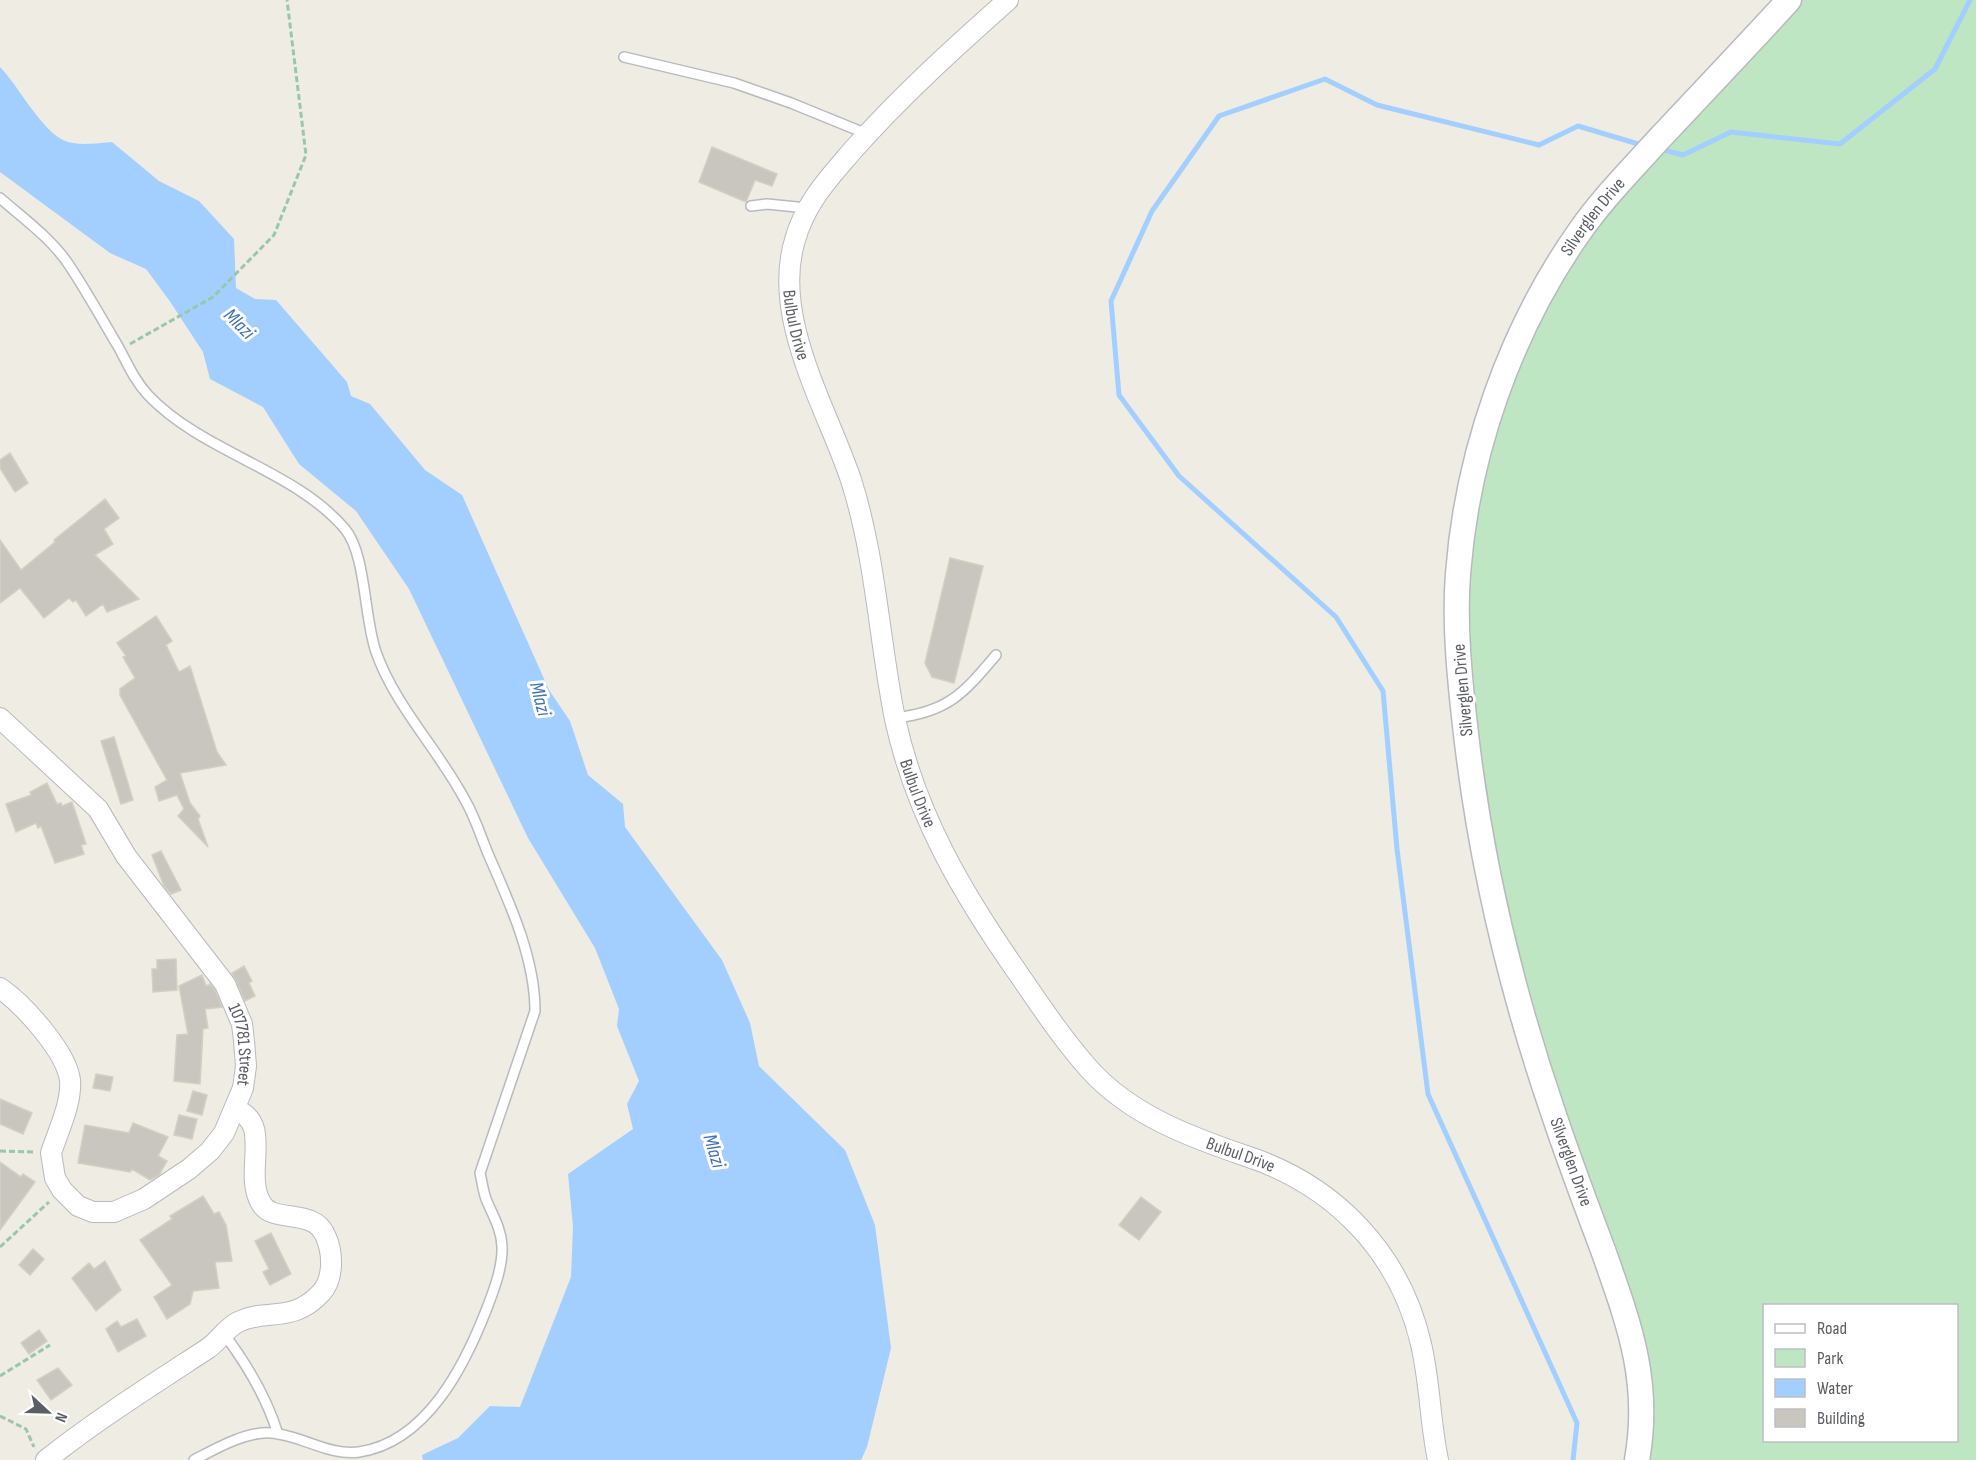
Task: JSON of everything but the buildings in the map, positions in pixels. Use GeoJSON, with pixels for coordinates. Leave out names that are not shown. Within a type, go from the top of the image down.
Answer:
{"type":"FeatureCollection","features":[{"type":"Feature","properties":{"kind":"street","name":"Bulbul Drive"},"geometry":{"type":"LineString","coordinates":[[1008,0],[931,68],[819,189],[807,208],[796,235],[789,263],[790,295],[805,366],[850,478],[859,510],[871,563],[895,718],[922,810],[958,884],[1046,1013],[1089,1069],[1124,1101],[1155,1119],[1266,1162],[1304,1182],[1350,1215],[1369,1235],[1395,1273],[1411,1307],[1422,1346],[1438,1460]]}},
{"type":"Feature","properties":{"kind":"street","name":"Silverglen Drive"},"geometry":{"type":"LineString","coordinates":[[1637,1460],[1643,1409],[1635,1343],[1532,1052],[1498,926],[1471,778],[1457,618],[1458,576],[1464,519],[1474,473],[1496,396],[1535,306],[1554,271],[1579,232],[1616,187],[1790,0]]}},
{"type":"Feature","properties":{"kind":"street","name":"107781 Street"},"geometry":{"type":"LineString","coordinates":[[0,718],[93,803],[126,856],[225,984],[242,1023],[245,1047],[243,1088],[236,1110],[217,1143],[196,1163],[174,1181],[123,1210],[93,1212],[78,1206],[62,1190]]}},
{"type":"Feature","properties":{"kind":"street"},"geometry":{"type":"LineString","coordinates":[[0,988],[14,998],[34,1021],[67,1069],[70,1089],[51,1153],[53,1172],[62,1190]]}},
{"type":"Feature","properties":{"kind":"street"},"geometry":{"type":"LineString","coordinates":[[40,1454],[208,1348],[243,1320],[283,1315],[310,1303],[324,1289],[331,1269],[326,1236],[317,1224],[298,1216],[270,1211],[261,1204],[253,1175],[255,1129],[246,1114],[236,1110]]}},
{"type":"Feature","properties":{"kind":"lane"},"geometry":{"type":"LineString","coordinates":[[624,57],[734,83],[791,103],[867,135]]}},
{"type":"Feature","properties":{"kind":"lane"},"geometry":{"type":"LineString","coordinates":[[0,198],[50,242],[68,263],[121,351],[130,372],[148,395],[178,422],[324,508],[347,532],[356,552],[365,612],[376,652],[392,686],[465,800],[508,900],[535,987],[535,1011],[480,1173],[485,1197],[498,1221],[502,1248],[499,1269],[483,1319],[457,1374],[423,1417],[400,1437],[382,1445],[360,1452],[344,1452],[268,1432],[250,1436],[194,1460]]}},
{"type":"Feature","properties":{"kind":"lane"},"geometry":{"type":"LineString","coordinates":[[751,206],[767,204],[807,208]]}},
{"type":"Feature","properties":{"kind":"lane"},"geometry":{"type":"LineString","coordinates":[[895,718],[922,715],[945,705],[966,690],[996,655]]}},
{"type":"Feature","properties":{"kind":"lane"},"geometry":{"type":"LineString","coordinates":[[225,1334],[240,1355],[273,1416],[278,1434]]}},
{"type":"Feature","properties":{"kind":"path"},"geometry":{"type":"LineString","coordinates":[[121,351],[140,337],[213,297],[274,235],[306,155],[287,0]]}},
{"type":"Feature","properties":{"kind":"path"},"geometry":{"type":"LineString","coordinates":[[0,1152],[51,1153]]}},
{"type":"Feature","properties":{"kind":"path"},"geometry":{"type":"LineString","coordinates":[[0,1246],[62,1190]]}},
{"type":"Feature","properties":{"kind":"path"},"geometry":{"type":"LineString","coordinates":[[0,1376],[50,1345]]}},
{"type":"Feature","properties":{"kind":"path"},"geometry":{"type":"LineString","coordinates":[[0,1416],[26,1429],[40,1454]]}},
{"type":"Feature","properties":{"kind":"green space"},"geometry":{"type":"Polygon","coordinates":[[[1793,0],[1976,0],[1976,1460],[1636,1460],[1645,1383],[1507,961],[1459,619],[1488,426],[1568,254],[1793,0]]]}},
{"type":"Feature","properties":{"kind":"water","name":"Mlazi"},"geometry":{"type":"Polygon","coordinates":[[[0,67],[37,116],[61,139],[79,144],[112,142],[159,181],[199,201],[234,239],[236,288],[255,299],[276,300],[347,382],[351,396],[370,404],[425,470],[462,495],[549,690],[570,721],[588,775],[623,804],[625,827],[722,960],[750,1023],[759,1066],[845,1150],[875,1225],[891,1348],[867,1447],[861,1460],[423,1460],[422,1455],[458,1438],[490,1406],[520,1407],[571,1277],[573,1226],[568,1174],[633,1129],[627,1104],[639,1081],[617,1026],[619,1009],[595,948],[528,838],[409,589],[356,511],[299,464],[263,407],[210,379],[203,352],[146,269],[110,253],[0,172],[0,67]]]}},
{"type":"Feature","properties":{"kind":"waterway"},"geometry":{"type":"LineString","coordinates":[[1660,149],[1683,155],[1731,132],[1840,144],[1935,69],[1970,0]]}},
{"type":"Feature","properties":{"kind":"waterway"},"geometry":{"type":"LineString","coordinates":[[1573,1460],[1577,1423],[1428,1094],[1397,849],[1383,691],[1336,617],[1179,476],[1119,395],[1111,301],[1152,211],[1219,116],[1325,79],[1377,105],[1539,145],[1578,126],[1645,146]]}}]}
